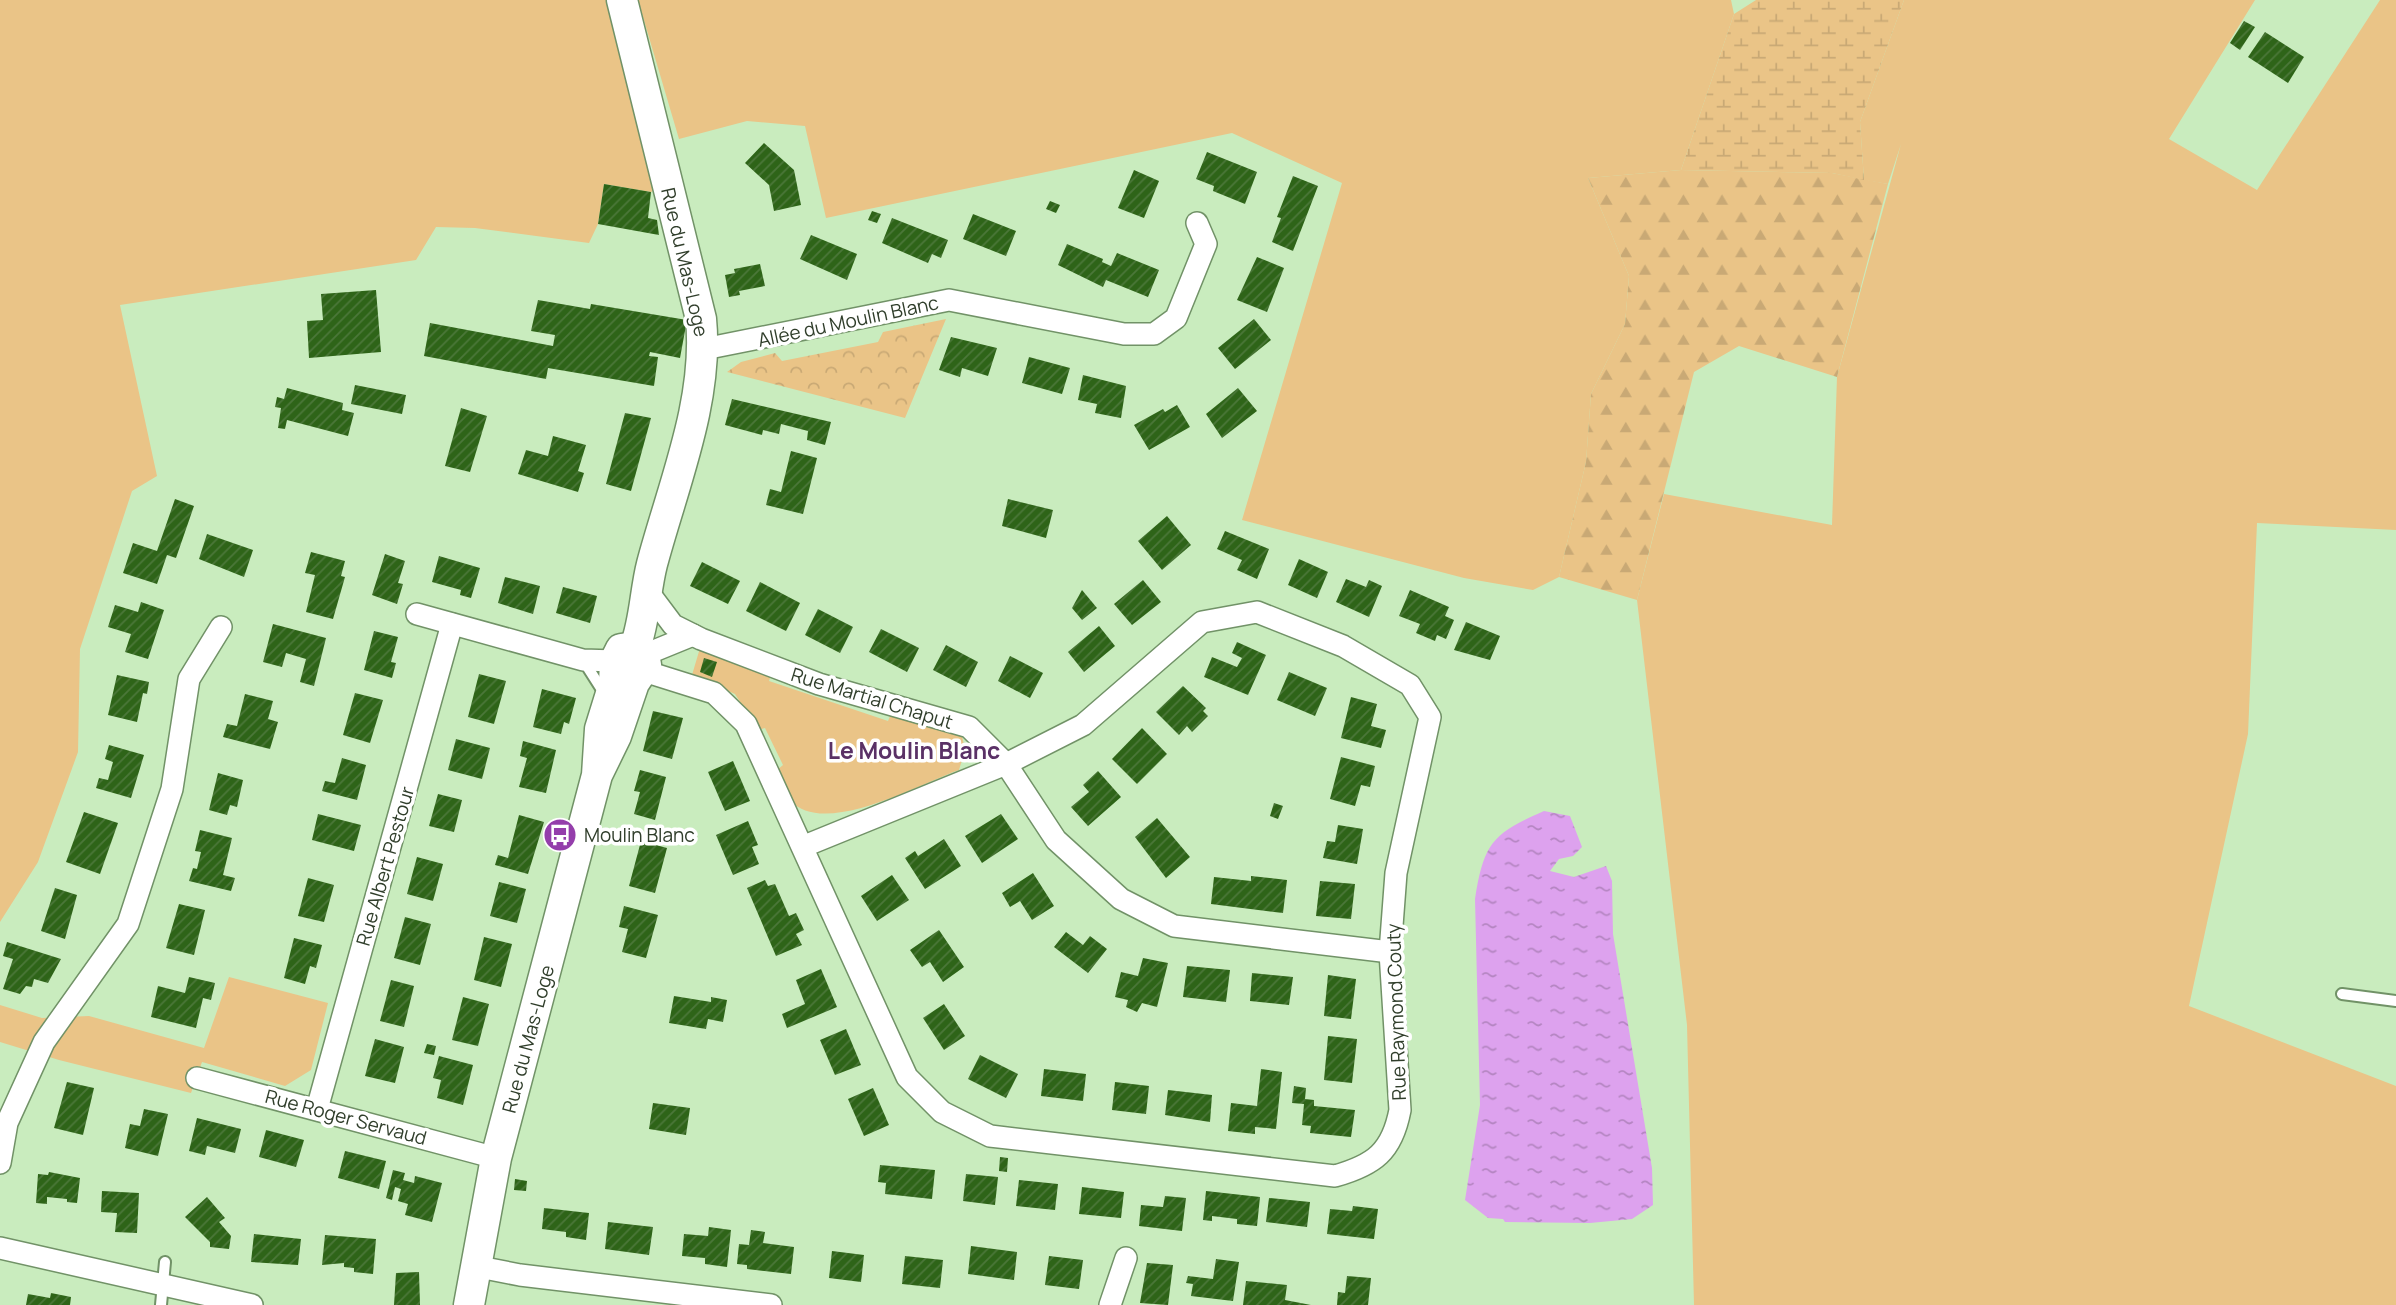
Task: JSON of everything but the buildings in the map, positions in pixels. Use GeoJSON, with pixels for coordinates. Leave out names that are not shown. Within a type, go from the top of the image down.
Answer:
{"type":"FeatureCollection","features":[{"type":"Feature","properties":{"kind":"main road","name":"Rue du Mas-Loge"},"geometry":{"type":"LineString","coordinates":[[597,775],[616,736],[646,589],[696,400],[704,349],[701,319],[622,0]]}},
{"type":"Feature","properties":{"kind":"main road","name":"Rue du Mas-Loge"},"geometry":{"type":"LineString","coordinates":[[469,1305],[474,1266],[496,1158],[597,775],[600,729],[609,701],[632,663]]}},
{"type":"Feature","properties":{"kind":"street","name":"Allée du Moulin Blanc"},"geometry":{"type":"LineString","coordinates":[[704,349],[949,300],[1124,334],[1154,334],[1176,318],[1206,244],[1197,223]]}},
{"type":"Feature","properties":{"kind":"street","name":"Rue Martial Chaput"},"geometry":{"type":"LineString","coordinates":[[646,589],[673,625],[693,635],[819,684],[969,727],[1006,764],[1056,840],[1121,899],[1174,926],[1390,952]]}},
{"type":"Feature","properties":{"kind":"street","name":"Rue Raymond Couty"},"geometry":{"type":"LineString","coordinates":[[632,663],[714,693],[730,705],[746,724],[906,1077],[942,1112],[990,1136],[1335,1176],[1362,1168],[1384,1150],[1396,1130],[1400,1110],[1390,952],[1396,873],[1430,717],[1410,685],[1343,646],[1257,612],[1202,622],[1083,725],[1006,764],[802,847]]}},
{"type":"Feature","properties":{"kind":"street"},"geometry":{"type":"LineString","coordinates":[[417,614],[583,660],[632,663],[693,635]]}},
{"type":"Feature","properties":{"kind":"street","name":"Rue Albert Pestour"},"geometry":{"type":"LineString","coordinates":[[317,1109],[452,624]]}},
{"type":"Feature","properties":{"kind":"street"},"geometry":{"type":"LineString","coordinates":[[0,1163],[7,1123],[44,1042],[128,924],[172,789],[188,679],[221,627]]}},
{"type":"Feature","properties":{"kind":"street","name":"Rue Roger Servaud"},"geometry":{"type":"LineString","coordinates":[[197,1078],[496,1158]]}},
{"type":"Feature","properties":{"kind":"street"},"geometry":{"type":"LineString","coordinates":[[0,1248],[162,1294],[253,1305]]}},
{"type":"Feature","properties":{"kind":"street"},"geometry":{"type":"LineString","coordinates":[[1110,1305],[1126,1258]]}},
{"type":"Feature","properties":{"kind":"street"},"geometry":{"type":"LineString","coordinates":[[474,1266],[487,1271],[681,1300],[771,1305]]}},
{"type":"Feature","properties":{"kind":"lane"},"geometry":{"type":"LineString","coordinates":[[583,660],[609,701]]}},
{"type":"Feature","properties":{"kind":"lane"},"geometry":{"type":"LineString","coordinates":[[2342,994],[2396,1001]]}},
{"type":"Feature","properties":{"kind":"lane"},"geometry":{"type":"LineString","coordinates":[[162,1294],[165,1262]]}},
{"type":"Feature","properties":{"kind":"green space"},"geometry":{"type":"Polygon","coordinates":[[[0,0],[610,0],[655,190],[651,192],[604,184],[598,224],[589,243],[475,228],[436,227],[416,260],[120,305],[157,476],[132,491],[80,649],[78,752],[38,862],[0,922],[0,0]]]}},
{"type":"Feature","properties":{"kind":"green space"},"geometry":{"type":"Polygon","coordinates":[[[638,0],[1731,0],[1734,14],[1681,170],[1588,178],[1629,276],[1625,324],[1591,394],[1586,462],[1559,577],[1533,590],[1464,578],[1242,520],[1342,183],[1232,133],[826,218],[805,126],[747,121],[679,139],[638,0]]]}},
{"type":"Feature","properties":{"kind":"green space"},"geometry":{"type":"Polygon","coordinates":[[[1756,0],[1904,0],[1860,122],[1864,180],[1832,173],[1681,170],[1734,14],[1756,0]]]}},
{"type":"Feature","properties":{"kind":"green space"},"geometry":{"type":"Polygon","coordinates":[[[1904,0],[2255,0],[2169,139],[2257,190],[2380,0],[2396,0],[2396,530],[2257,523],[2248,734],[2189,1006],[2396,1086],[2396,1305],[1694,1305],[1687,1025],[1637,600],[1664,494],[1832,525],[1837,377],[1901,144],[1888,184],[1864,180],[1860,122],[1904,0]]]}},
{"type":"Feature","properties":{"kind":"green space"},"geometry":{"type":"Polygon","coordinates":[[[1681,170],[1832,173],[1888,184],[1837,377],[1739,346],[1694,372],[1637,600],[1559,577],[1586,462],[1591,394],[1625,324],[1629,276],[1588,178],[1681,170]]]}},
{"type":"Feature","properties":{"kind":"green space"},"geometry":{"type":"Polygon","coordinates":[[[946,319],[905,418],[727,372],[741,362],[775,353],[782,361],[878,342],[883,332],[946,319]]]}},
{"type":"Feature","properties":{"kind":"green space"},"geometry":{"type":"Polygon","coordinates":[[[700,648],[771,675],[769,681],[888,721],[891,714],[962,736],[965,750],[959,770],[898,795],[848,811],[825,814],[805,810],[786,794],[777,770],[783,765],[765,728],[758,730],[735,694],[692,675],[700,648]]]}},
{"type":"Feature","properties":{"kind":"green space"},"geometry":{"type":"Polygon","coordinates":[[[229,977],[328,1003],[311,1070],[285,1086],[202,1062],[191,1093],[59,1060],[0,1042],[0,1005],[42,1018],[89,1016],[204,1048],[229,977]]]}},
{"type":"Feature","properties":{"kind":"water"},"geometry":{"type":"Polygon","coordinates":[[[1544,811],[1570,816],[1582,847],[1573,856],[1559,859],[1550,871],[1574,877],[1606,866],[1612,881],[1613,934],[1652,1168],[1653,1205],[1632,1219],[1590,1223],[1505,1222],[1503,1219],[1488,1218],[1465,1200],[1480,1105],[1475,899],[1478,880],[1493,843],[1513,827],[1544,811]]]}},
{"type":"Feature","properties":{"kind":"place","name":"Moulin Blanc"},"geometry":{"type":"Point","coordinates":[560,835]}},
{"type":"Feature","properties":{"kind":"district","name":"Le Moulin Blanc"},"geometry":{"type":"Point","coordinates":[914,751]}}]}
